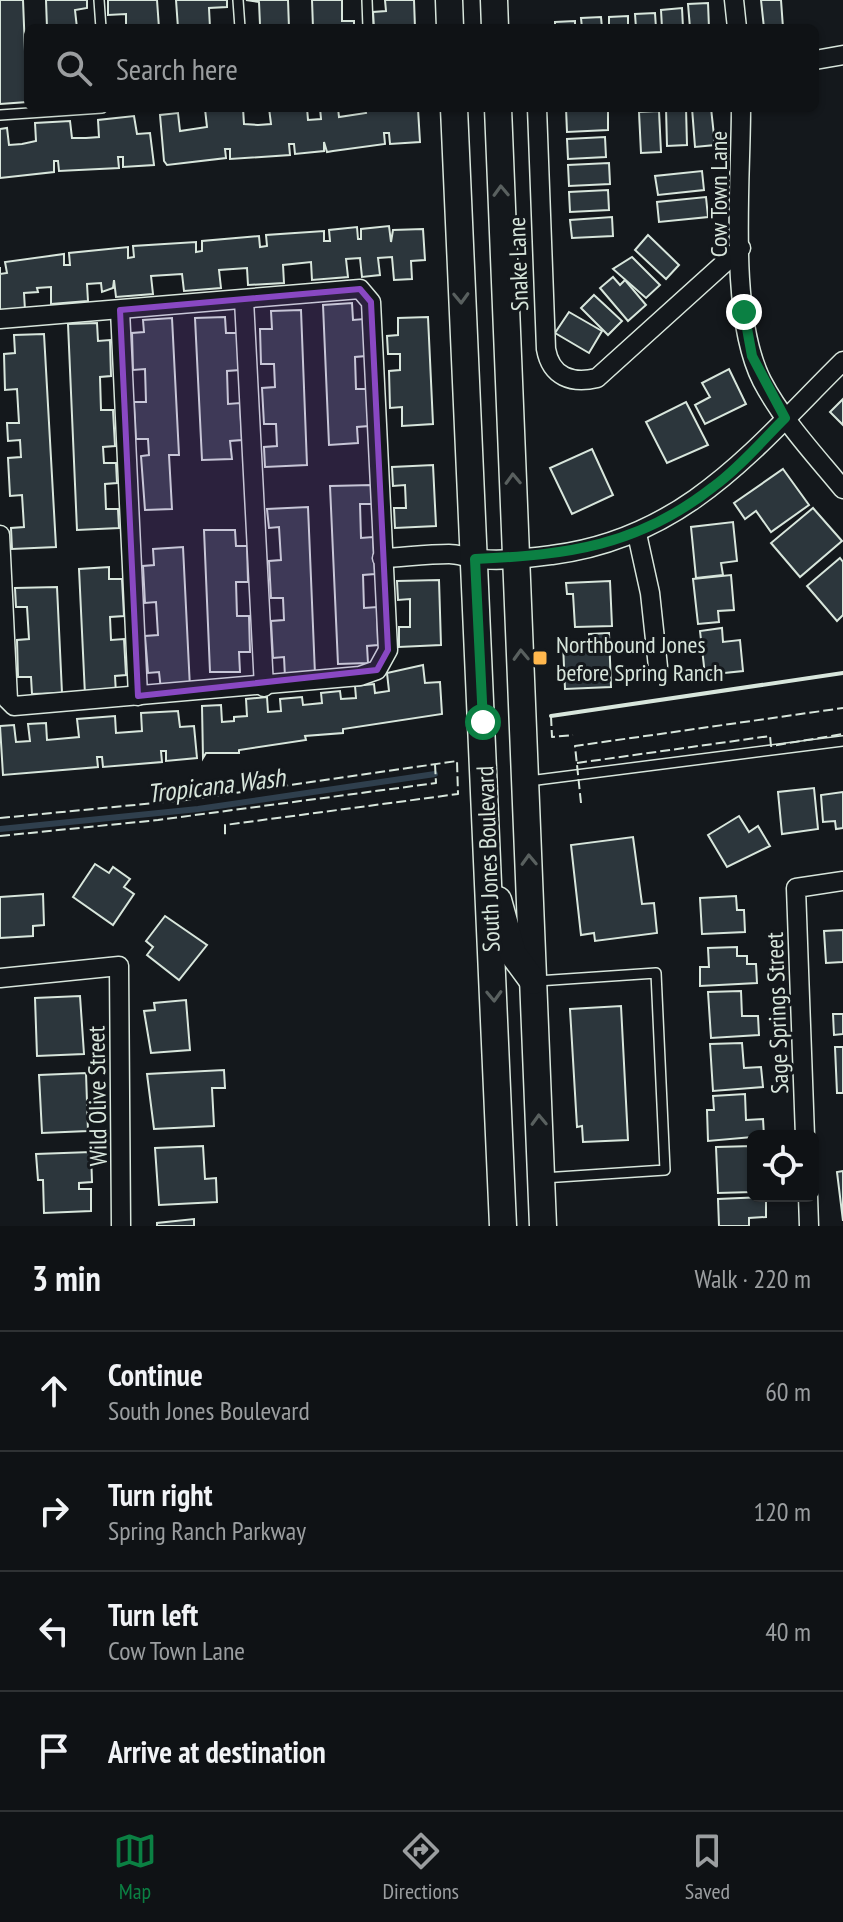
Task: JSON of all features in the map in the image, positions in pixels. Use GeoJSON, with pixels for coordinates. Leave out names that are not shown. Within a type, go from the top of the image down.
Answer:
{"type":"FeatureCollection","features":[{"type":"Feature","properties":{"kind":"main road"},"geometry":{"type":"LineString","coordinates":[[449,0],[450,24]]}},
{"type":"Feature","properties":{"kind":"main road"},"geometry":{"type":"LineString","coordinates":[[494,0],[495,24]]}},
{"type":"Feature","properties":{"kind":"main road","name":"South Jones Boulevard"},"geometry":{"type":"LineString","coordinates":[[454,112],[503,1226]]}},
{"type":"Feature","properties":{"kind":"main road","name":"South Jones Boulevard"},"geometry":{"type":"LineString","coordinates":[[498,112],[543,1226]]}},
{"type":"Feature","properties":{"kind":"main road"},"geometry":{"type":"LineString","coordinates":[[489,874],[510,933],[513,954],[533,981]]}},
{"type":"Feature","properties":{"kind":"street"},"geometry":{"type":"LineString","coordinates":[[734,0],[737,24]]}},
{"type":"Feature","properties":{"kind":"street"},"geometry":{"type":"LineString","coordinates":[[819,59],[843,55]]}},
{"type":"Feature","properties":{"kind":"street","name":"Snake Lane"},"geometry":{"type":"LineString","coordinates":[[537,112],[548,360],[553,369],[572,381],[597,378],[741,248]]}},
{"type":"Feature","properties":{"kind":"street","name":"Cow Town Lane"},"geometry":{"type":"LineString","coordinates":[[741,112],[741,248],[744,312],[752,356],[785,418],[843,489]]}},
{"type":"Feature","properties":{"kind":"street"},"geometry":{"type":"LineString","coordinates":[[0,319],[360,289],[371,302],[388,650],[377,670],[360,676],[264,687],[9,704],[0,535]]}},
{"type":"Feature","properties":{"kind":"street"},"geometry":{"type":"LineString","coordinates":[[244,300],[264,687]]}},
{"type":"Feature","properties":{"kind":"street"},"geometry":{"type":"LineString","coordinates":[[120,310],[138,696]]}},
{"type":"Feature","properties":{"kind":"street"},"geometry":{"type":"LineString","coordinates":[[382,558],[452,554],[475,559],[517,557],[581,550],[637,534],[668,519],[715,486],[843,361]]}},
{"type":"Feature","properties":{"kind":"street"},"geometry":{"type":"LineString","coordinates":[[637,534],[650,593],[658,667]]}},
{"type":"Feature","properties":{"kind":"street","name":"Sage Springs Street"},"geometry":{"type":"LineString","coordinates":[[805,1130],[796,888],[843,881]]}},
{"type":"Feature","properties":{"kind":"street","name":"Wild Olive Street"},"geometry":{"type":"LineString","coordinates":[[0,978],[119,966],[121,1226]]}},
{"type":"Feature","properties":{"kind":"street"},"geometry":{"type":"LineString","coordinates":[[808,1202],[809,1226]]}},
{"type":"Feature","properties":{"kind":"lane"},"geometry":{"type":"LineString","coordinates":[[99,0],[101,24]]}},
{"type":"Feature","properties":{"kind":"lane"},"geometry":{"type":"LineString","coordinates":[[238,0],[240,24]]}},
{"type":"Feature","properties":{"kind":"lane"},"geometry":{"type":"LineString","coordinates":[[367,0],[368,24]]}},
{"type":"Feature","properties":{"kind":"lane"},"geometry":{"type":"LineString","coordinates":[[0,115],[44,112]]}},
{"type":"Feature","properties":{"kind":"lane"},"geometry":{"type":"LineString","coordinates":[[526,782],[843,741]]}},
{"type":"Feature","properties":{"kind":"lane"},"geometry":{"type":"LineString","coordinates":[[533,981],[656,973],[665,1170],[541,1178]]}},
{"type":"Feature","properties":{"kind":"highlighted area"},"geometry":{"type":"Polygon","coordinates":[[[360,289],[371,302],[388,650],[377,670],[138,696],[120,310],[360,289]]]}},
{"type":"Feature","properties":{"kind":"building"},"geometry":{"type":"Polygon","coordinates":[[[0,0],[23,0],[24,102],[0,104],[0,0]]]}},
{"type":"Feature","properties":{"kind":"building"},"geometry":{"type":"Polygon","coordinates":[[[46,0],[87,0],[87,8],[75,10],[77,24],[47,24],[46,0]]]}},
{"type":"Feature","properties":{"kind":"building"},"geometry":{"type":"Polygon","coordinates":[[[108,0],[157,0],[159,24],[126,24],[126,14],[108,15],[108,0]]]}},
{"type":"Feature","properties":{"kind":"building"},"geometry":{"type":"Polygon","coordinates":[[[176,0],[227,0],[227,7],[209,8],[210,24],[178,24],[176,0]]]}},
{"type":"Feature","properties":{"kind":"building"},"geometry":{"type":"Polygon","coordinates":[[[246,0],[288,0],[289,24],[260,24],[259,2],[246,0]]]}},
{"type":"Feature","properties":{"kind":"building"},"geometry":{"type":"Polygon","coordinates":[[[312,0],[342,0],[342,21],[354,21],[354,24],[313,24],[312,0]]]}},
{"type":"Feature","properties":{"kind":"building"},"geometry":{"type":"Polygon","coordinates":[[[385,0],[414,0],[415,24],[374,24],[373,12],[386,11],[385,0]]]}},
{"type":"Feature","properties":{"kind":"building"},"geometry":{"type":"Polygon","coordinates":[[[761,0],[781,0],[783,24],[764,24],[761,0]]]}},
{"type":"Feature","properties":{"kind":"building"},"geometry":{"type":"Polygon","coordinates":[[[708,3],[709,24],[690,24],[688,4],[708,3]]]}},
{"type":"Feature","properties":{"kind":"building"},"geometry":{"type":"Polygon","coordinates":[[[682,8],[683,24],[662,24],[661,10],[682,8]]]}},
{"type":"Feature","properties":{"kind":"building"},"geometry":{"type":"Polygon","coordinates":[[[655,13],[656,24],[636,24],[635,14],[655,13]]]}},
{"type":"Feature","properties":{"kind":"building"},"geometry":{"type":"Polygon","coordinates":[[[628,16],[628,24],[609,24],[609,17],[628,16]]]}},
{"type":"Feature","properties":{"kind":"building"},"geometry":{"type":"Polygon","coordinates":[[[601,17],[602,24],[582,24],[581,18],[601,17]]]}},
{"type":"Feature","properties":{"kind":"building"},"geometry":{"type":"Polygon","coordinates":[[[575,21],[575,24],[555,24],[575,21]]]}},
{"type":"Feature","properties":{"kind":"building"},"geometry":{"type":"Polygon","coordinates":[[[205,112],[243,112],[244,124],[258,125],[271,124],[270,112],[307,112],[308,120],[321,119],[320,112],[338,112],[339,117],[366,112],[418,112],[420,142],[390,144],[389,133],[384,133],[385,144],[327,152],[324,142],[324,151],[295,154],[294,144],[289,144],[290,155],[230,159],[230,149],[225,149],[226,158],[167,165],[164,161],[160,115],[178,113],[180,131],[207,127],[205,112]]]}},
{"type":"Feature","properties":{"kind":"building"},"geometry":{"type":"Polygon","coordinates":[[[566,112],[608,112],[608,130],[567,132],[566,112]]]}},
{"type":"Feature","properties":{"kind":"building"},"geometry":{"type":"Polygon","coordinates":[[[639,112],[659,112],[661,152],[641,153],[639,112]]]}},
{"type":"Feature","properties":{"kind":"building"},"geometry":{"type":"Polygon","coordinates":[[[666,112],[686,112],[687,145],[667,146],[666,112]]]}},
{"type":"Feature","properties":{"kind":"building"},"geometry":{"type":"Polygon","coordinates":[[[692,112],[711,112],[715,145],[695,147],[692,112]]]}},
{"type":"Feature","properties":{"kind":"building"},"geometry":{"type":"Polygon","coordinates":[[[134,116],[137,134],[150,133],[154,165],[123,167],[123,157],[118,157],[119,168],[59,171],[58,161],[54,161],[54,172],[0,178],[0,129],[7,128],[9,145],[36,141],[35,123],[70,121],[72,138],[99,137],[98,120],[134,116]]]}},
{"type":"Feature","properties":{"kind":"building"},"geometry":{"type":"Polygon","coordinates":[[[605,137],[606,157],[568,159],[567,139],[605,137]]]}},
{"type":"Feature","properties":{"kind":"building"},"geometry":{"type":"Polygon","coordinates":[[[609,163],[610,184],[569,186],[568,165],[609,163]]]}},
{"type":"Feature","properties":{"kind":"building"},"geometry":{"type":"Polygon","coordinates":[[[702,171],[704,190],[658,195],[655,176],[702,171]]]}},
{"type":"Feature","properties":{"kind":"building"},"geometry":{"type":"Polygon","coordinates":[[[608,190],[609,210],[570,212],[569,192],[608,190]]]}},
{"type":"Feature","properties":{"kind":"building"},"geometry":{"type":"Polygon","coordinates":[[[706,197],[708,217],[659,222],[657,202],[706,197]]]}},
{"type":"Feature","properties":{"kind":"building"},"geometry":{"type":"Polygon","coordinates":[[[612,217],[613,236],[572,238],[570,220],[612,217]]]}},
{"type":"Feature","properties":{"kind":"building"},"geometry":{"type":"Polygon","coordinates":[[[389,226],[391,242],[393,230],[423,229],[425,260],[411,261],[412,279],[394,280],[392,257],[378,258],[380,275],[362,277],[360,258],[346,259],[348,277],[312,280],[311,262],[283,265],[284,283],[248,285],[247,268],[219,270],[221,288],[184,291],[182,274],[151,276],[153,294],[116,297],[114,280],[113,288],[102,292],[101,283],[87,284],[88,301],[51,304],[51,287],[37,288],[38,292],[24,293],[25,310],[0,312],[0,274],[7,273],[5,262],[64,254],[64,265],[70,265],[69,253],[128,247],[128,258],[134,257],[133,246],[196,242],[196,252],[202,251],[202,241],[259,236],[260,247],[267,246],[266,235],[324,231],[324,241],[330,241],[329,230],[357,227],[358,239],[361,239],[361,229],[389,226]]]}},
{"type":"Feature","properties":{"kind":"building"},"geometry":{"type":"Polygon","coordinates":[[[648,235],[679,265],[666,279],[635,250],[648,235]]]}},
{"type":"Feature","properties":{"kind":"building"},"geometry":{"type":"Polygon","coordinates":[[[632,257],[660,285],[646,298],[613,269],[632,257]]]}},
{"type":"Feature","properties":{"kind":"building"},"geometry":{"type":"Polygon","coordinates":[[[613,277],[620,285],[625,280],[646,305],[628,321],[600,288],[613,277]]]}},
{"type":"Feature","properties":{"kind":"building"},"geometry":{"type":"Polygon","coordinates":[[[594,295],[622,321],[608,335],[581,308],[594,295]]]}},
{"type":"Feature","properties":{"kind":"building"},"geometry":{"type":"Polygon","coordinates":[[[352,303],[353,320],[364,319],[366,356],[355,357],[356,389],[368,389],[369,426],[357,427],[358,443],[329,445],[323,305],[352,303]]]}},
{"type":"Feature","properties":{"kind":"building"},"geometry":{"type":"Polygon","coordinates":[[[301,310],[307,465],[265,467],[264,447],[277,446],[276,424],[264,424],[262,388],[275,387],[274,364],[261,364],[260,329],[272,329],[271,311],[301,310]]]}},
{"type":"Feature","properties":{"kind":"building"},"geometry":{"type":"Polygon","coordinates":[[[569,312],[602,331],[589,353],[555,333],[569,312]]]}},
{"type":"Feature","properties":{"kind":"building"},"geometry":{"type":"Polygon","coordinates":[[[225,317],[226,333],[238,333],[240,370],[227,371],[228,404],[240,403],[242,440],[230,441],[232,459],[202,460],[195,318],[225,317]]]}},
{"type":"Feature","properties":{"kind":"building"},"geometry":{"type":"Polygon","coordinates":[[[428,317],[433,424],[402,426],[402,407],[390,408],[389,371],[400,370],[400,354],[388,354],[387,336],[398,335],[398,318],[428,317]]]}},
{"type":"Feature","properties":{"kind":"building"},"geometry":{"type":"Polygon","coordinates":[[[172,318],[179,455],[169,455],[172,509],[145,510],[141,456],[149,455],[148,439],[136,439],[134,402],[146,402],[145,369],[133,370],[132,333],[144,332],[143,320],[172,318]]]}},
{"type":"Feature","properties":{"kind":"building"},"geometry":{"type":"Polygon","coordinates":[[[97,323],[98,341],[110,340],[111,376],[100,377],[101,410],[113,410],[115,446],[103,447],[104,463],[116,463],[117,483],[105,484],[106,509],[118,509],[119,528],[77,530],[68,324],[97,323]]]}},
{"type":"Feature","properties":{"kind":"building"},"geometry":{"type":"Polygon","coordinates":[[[44,334],[56,547],[12,549],[11,528],[24,527],[22,495],[10,496],[8,458],[21,457],[20,440],[8,441],[7,423],[19,423],[17,389],[5,390],[4,354],[15,353],[14,335],[44,334]]]}},
{"type":"Feature","properties":{"kind":"building"},"geometry":{"type":"Polygon","coordinates":[[[729,369],[746,404],[705,424],[695,405],[710,397],[702,383],[729,369]]]}},
{"type":"Feature","properties":{"kind":"building"},"geometry":{"type":"Polygon","coordinates":[[[843,399],[843,425],[830,412],[843,399]]]}},
{"type":"Feature","properties":{"kind":"building"},"geometry":{"type":"Polygon","coordinates":[[[686,402],[708,445],[667,463],[646,422],[686,402]]]}},
{"type":"Feature","properties":{"kind":"building"},"geometry":{"type":"Polygon","coordinates":[[[592,449],[613,495],[572,514],[550,468],[592,449]]]}},
{"type":"Feature","properties":{"kind":"building"},"geometry":{"type":"Polygon","coordinates":[[[433,465],[436,526],[395,528],[394,508],[406,508],[405,485],[393,486],[392,467],[433,465]]]}},
{"type":"Feature","properties":{"kind":"building"},"geometry":{"type":"Polygon","coordinates":[[[783,469],[809,505],[771,532],[756,511],[745,519],[734,503],[783,469]]]}},
{"type":"Feature","properties":{"kind":"building"},"geometry":{"type":"Polygon","coordinates":[[[372,485],[373,504],[360,504],[361,538],[373,537],[375,574],[363,575],[364,608],[377,607],[378,645],[367,646],[368,663],[338,664],[330,486],[372,485]]]}},
{"type":"Feature","properties":{"kind":"building"},"geometry":{"type":"Polygon","coordinates":[[[308,507],[315,674],[285,677],[284,657],[273,658],[271,621],[284,620],[283,598],[271,598],[269,561],[281,560],[279,527],[269,528],[267,509],[308,507]]]}},
{"type":"Feature","properties":{"kind":"building"},"geometry":{"type":"Polygon","coordinates":[[[813,508],[842,541],[800,577],[771,543],[813,508]]]}},
{"type":"Feature","properties":{"kind":"building"},"geometry":{"type":"Polygon","coordinates":[[[733,522],[737,561],[721,563],[723,575],[696,578],[691,527],[733,522]]]}},
{"type":"Feature","properties":{"kind":"building"},"geometry":{"type":"Polygon","coordinates":[[[204,530],[235,530],[236,546],[247,546],[248,582],[236,582],[237,616],[249,616],[250,652],[239,652],[240,672],[210,672],[204,530]]]}},
{"type":"Feature","properties":{"kind":"building"},"geometry":{"type":"Polygon","coordinates":[[[183,547],[190,688],[161,690],[159,672],[148,673],[145,636],[158,635],[156,602],[145,603],[143,566],[154,565],[153,549],[183,547]]]}},
{"type":"Feature","properties":{"kind":"building"},"geometry":{"type":"Polygon","coordinates":[[[840,558],[843,562],[843,615],[837,621],[807,586],[840,558]]]}},
{"type":"Feature","properties":{"kind":"building"},"geometry":{"type":"Polygon","coordinates":[[[109,567],[109,579],[122,579],[124,616],[110,617],[111,640],[124,639],[126,675],[115,676],[116,693],[85,695],[79,569],[109,567]]]}},
{"type":"Feature","properties":{"kind":"building"},"geometry":{"type":"Polygon","coordinates":[[[731,575],[734,610],[718,611],[719,622],[698,624],[693,579],[731,575]]]}},
{"type":"Feature","properties":{"kind":"building"},"geometry":{"type":"Polygon","coordinates":[[[439,580],[441,645],[399,647],[399,627],[410,627],[410,599],[398,600],[397,581],[439,580]]]}},
{"type":"Feature","properties":{"kind":"building"},"geometry":{"type":"Polygon","coordinates":[[[610,581],[612,626],[575,627],[573,594],[567,594],[566,583],[610,581]]]}},
{"type":"Feature","properties":{"kind":"building"},"geometry":{"type":"Polygon","coordinates":[[[57,587],[62,693],[32,694],[31,677],[18,677],[17,640],[29,639],[27,607],[16,607],[15,588],[57,587]]]}},
{"type":"Feature","properties":{"kind":"building"},"geometry":{"type":"Polygon","coordinates":[[[722,628],[723,642],[740,640],[743,671],[705,675],[700,631],[722,628]]]}},
{"type":"Feature","properties":{"kind":"building"},"geometry":{"type":"Polygon","coordinates":[[[609,633],[611,687],[565,689],[563,644],[589,642],[589,634],[609,633]]]}},
{"type":"Feature","properties":{"kind":"building"},"geometry":{"type":"Polygon","coordinates":[[[423,665],[425,683],[440,682],[442,714],[343,729],[343,733],[305,736],[306,740],[239,750],[239,753],[206,753],[203,758],[202,706],[221,705],[222,722],[234,721],[234,717],[247,716],[246,699],[267,697],[268,712],[281,711],[280,699],[302,697],[303,705],[322,703],[321,693],[340,691],[341,699],[356,698],[355,686],[374,684],[375,693],[389,691],[387,673],[423,665]]]}},
{"type":"Feature","properties":{"kind":"building"},"geometry":{"type":"Polygon","coordinates":[[[178,711],[180,727],[194,726],[197,758],[166,761],[166,751],[161,751],[162,762],[103,767],[102,757],[97,757],[98,767],[3,775],[0,726],[14,725],[16,742],[30,741],[28,724],[46,723],[47,740],[79,737],[77,719],[115,716],[116,733],[142,731],[141,713],[178,711]]]}},
{"type":"Feature","properties":{"kind":"building"},"geometry":{"type":"Polygon","coordinates":[[[814,788],[818,829],[782,834],[778,792],[814,788]]]}},
{"type":"Feature","properties":{"kind":"building"},"geometry":{"type":"Polygon","coordinates":[[[843,792],[843,828],[836,829],[835,821],[823,822],[821,795],[843,792]]]}},
{"type":"Feature","properties":{"kind":"building"},"geometry":{"type":"Polygon","coordinates":[[[739,816],[749,832],[758,826],[770,846],[727,867],[708,835],[739,816]]]}},
{"type":"Feature","properties":{"kind":"building"},"geometry":{"type":"Polygon","coordinates":[[[633,837],[642,904],[654,903],[657,933],[595,941],[594,933],[581,935],[571,845],[633,837]]]}},
{"type":"Feature","properties":{"kind":"building"},"geometry":{"type":"Polygon","coordinates":[[[95,864],[109,873],[113,867],[130,879],[124,887],[134,894],[113,925],[73,897],[95,864]]]}},
{"type":"Feature","properties":{"kind":"building"},"geometry":{"type":"Polygon","coordinates":[[[43,894],[44,925],[33,926],[33,936],[0,938],[0,897],[43,894]]]}},
{"type":"Feature","properties":{"kind":"building"},"geometry":{"type":"Polygon","coordinates":[[[736,896],[737,910],[744,910],[745,932],[702,934],[700,898],[736,896]]]}},
{"type":"Feature","properties":{"kind":"building"},"geometry":{"type":"Polygon","coordinates":[[[165,916],[207,945],[179,980],[147,955],[153,947],[146,941],[165,916]]]}},
{"type":"Feature","properties":{"kind":"building"},"geometry":{"type":"Polygon","coordinates":[[[843,930],[843,962],[826,963],[824,931],[843,930]]]}},
{"type":"Feature","properties":{"kind":"building"},"geometry":{"type":"Polygon","coordinates":[[[737,947],[737,956],[747,956],[747,964],[756,964],[757,983],[700,986],[700,967],[709,967],[708,948],[737,947]]]}},
{"type":"Feature","properties":{"kind":"building"},"geometry":{"type":"Polygon","coordinates":[[[741,991],[742,1016],[758,1016],[759,1035],[711,1038],[708,992],[741,991]]]}},
{"type":"Feature","properties":{"kind":"building"},"geometry":{"type":"Polygon","coordinates":[[[80,996],[84,1054],[37,1056],[35,998],[80,996]]]}},
{"type":"Feature","properties":{"kind":"building"},"geometry":{"type":"Polygon","coordinates":[[[186,1000],[190,1050],[151,1053],[144,1011],[155,1010],[154,1003],[186,1000]]]}},
{"type":"Feature","properties":{"kind":"building"},"geometry":{"type":"Polygon","coordinates":[[[621,1006],[628,1140],[583,1142],[582,1126],[577,1127],[570,1009],[621,1006]]]}},
{"type":"Feature","properties":{"kind":"building"},"geometry":{"type":"Polygon","coordinates":[[[833,1014],[843,1014],[843,1034],[834,1035],[833,1014]]]}},
{"type":"Feature","properties":{"kind":"building"},"geometry":{"type":"Polygon","coordinates":[[[742,1043],[744,1068],[761,1067],[763,1087],[713,1091],[710,1044],[742,1043]]]}},
{"type":"Feature","properties":{"kind":"building"},"geometry":{"type":"Polygon","coordinates":[[[835,1047],[843,1047],[843,1093],[837,1093],[835,1047]]]}},
{"type":"Feature","properties":{"kind":"building"},"geometry":{"type":"Polygon","coordinates":[[[224,1070],[225,1088],[212,1088],[214,1126],[154,1129],[147,1074],[224,1070]]]}},
{"type":"Feature","properties":{"kind":"building"},"geometry":{"type":"Polygon","coordinates":[[[86,1073],[88,1131],[42,1133],[39,1075],[86,1073]]]}},
{"type":"Feature","properties":{"kind":"building"},"geometry":{"type":"Polygon","coordinates":[[[745,1094],[746,1120],[763,1119],[764,1130],[747,1130],[747,1138],[708,1141],[707,1110],[714,1110],[713,1096],[745,1094]]]}},
{"type":"Feature","properties":{"kind":"building"},"geometry":{"type":"Polygon","coordinates":[[[203,1146],[205,1179],[216,1178],[217,1202],[159,1205],[155,1148],[203,1146]]]}},
{"type":"Feature","properties":{"kind":"building"},"geometry":{"type":"Polygon","coordinates":[[[747,1146],[747,1192],[718,1193],[716,1147],[747,1146]]]}},
{"type":"Feature","properties":{"kind":"building"},"geometry":{"type":"Polygon","coordinates":[[[91,1152],[92,1182],[79,1183],[79,1189],[91,1189],[91,1211],[44,1213],[43,1180],[38,1180],[36,1154],[91,1152]]]}},
{"type":"Feature","properties":{"kind":"building"},"geometry":{"type":"Polygon","coordinates":[[[843,1171],[843,1221],[837,1172],[843,1171]]]}},
{"type":"Feature","properties":{"kind":"building"},"geometry":{"type":"Polygon","coordinates":[[[747,1198],[747,1202],[766,1202],[766,1217],[749,1218],[749,1226],[719,1226],[718,1199],[747,1198]]]}},
{"type":"Feature","properties":{"kind":"building"},"geometry":{"type":"Polygon","coordinates":[[[194,1219],[194,1226],[157,1226],[157,1223],[194,1219]]]}},
{"type":"Feature","properties":{"kind":"waterway","name":"Tropicana Wash"},"geometry":{"type":"LineString","coordinates":[[0,829],[198,809],[435,774]]}},
{"type":"Feature","properties":{"kind":"fence"},"geometry":{"type":"LineString","coordinates":[[581,803],[575,746],[843,708]]}},
{"type":"Feature","properties":{"kind":"fence"},"geometry":{"type":"LineString","coordinates":[[551,716],[552,737],[573,735]]}},
{"type":"Feature","properties":{"kind":"fence"},"geometry":{"type":"LineString","coordinates":[[577,763],[770,736],[771,746],[843,734]]}},
{"type":"Feature","properties":{"kind":"fence"},"geometry":{"type":"LineString","coordinates":[[0,818],[186,800],[457,761],[458,794],[225,825],[225,837]]}},
{"type":"Feature","properties":{"kind":"fence"},"geometry":{"type":"LineString","coordinates":[[0,836],[158,820],[436,783],[435,764]]}},
{"type":"Feature","properties":{"kind":"wall"},"geometry":{"type":"LineString","coordinates":[[551,716],[843,673]]}},
{"type":"Feature","properties":{"kind":"place","name":"Northbound Jones before Spring Ranch"},"geometry":{"type":"Point","coordinates":[540,658]}},
{"type":"Feature","properties":{"kind":"route"},"geometry":{"type":"LineString","coordinates":[[483,722],[475,559],[550,555],[611,543],[668,519],[715,486],[785,418],[762,381],[752,356],[744,312]]}}]}
